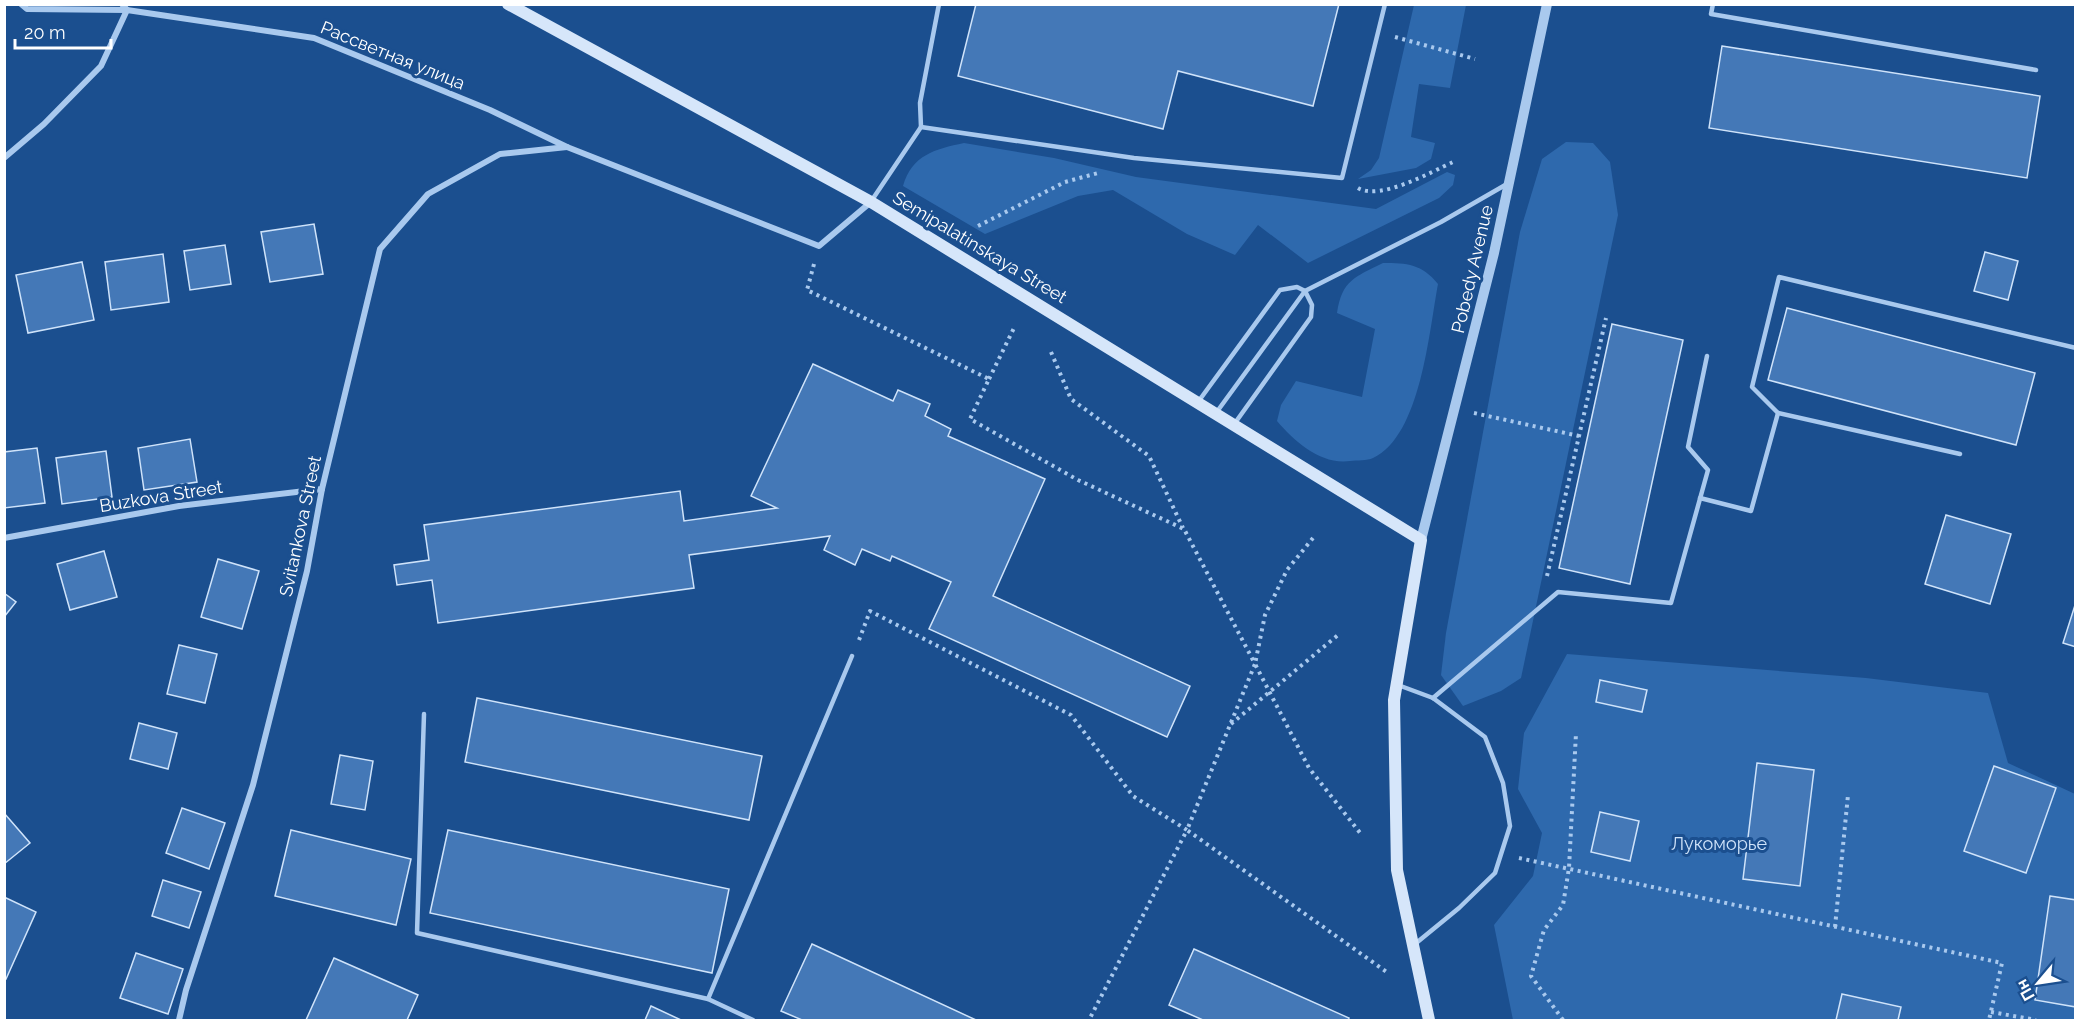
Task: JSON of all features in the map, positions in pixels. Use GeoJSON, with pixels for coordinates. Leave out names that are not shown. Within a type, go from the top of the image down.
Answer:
{"type":"FeatureCollection","features":[{"type":"Feature","properties":{"kind":"main road","name":"Semipalatinskaya Street"},"geometry":{"type":"LineString","coordinates":[[508,4],[871,202],[1421,540]]}},
{"type":"Feature","properties":{"kind":"main road"},"geometry":{"type":"LineString","coordinates":[[1421,540],[1394,700],[1396,870],[1428,1020]]}},
{"type":"Feature","properties":{"kind":"street","name":"Рассветная улица"},"geometry":{"type":"LineString","coordinates":[[21,4],[27,9],[128,10],[314,38],[490,110],[567,147],[819,246]]}},
{"type":"Feature","properties":{"kind":"street"},"geometry":{"type":"LineString","coordinates":[[4,158],[44,124],[101,66],[128,10],[122,4]]}},
{"type":"Feature","properties":{"kind":"street","name":"Pobedy Avenue"},"geometry":{"type":"LineString","coordinates":[[1421,540],[1494,253],[1547,4]]}},
{"type":"Feature","properties":{"kind":"street","name":"Svitankova Street"},"geometry":{"type":"LineString","coordinates":[[179,1020],[186,990],[253,785],[307,571],[322,489],[380,249],[428,194],[490,159],[500,154],[567,147]]}},
{"type":"Feature","properties":{"kind":"street"},"geometry":{"type":"LineString","coordinates":[[819,246],[871,202]]}},
{"type":"Feature","properties":{"kind":"street","name":"Buzkova Street"},"geometry":{"type":"LineString","coordinates":[[4,538],[179,506],[322,489]]}},
{"type":"Feature","properties":{"kind":"lane"},"geometry":{"type":"LineString","coordinates":[[871,202],[921,127],[920,103],[939,4]]}},
{"type":"Feature","properties":{"kind":"lane"},"geometry":{"type":"LineString","coordinates":[[921,127],[1134,158],[1342,178],[1385,4]]}},
{"type":"Feature","properties":{"kind":"lane"},"geometry":{"type":"LineString","coordinates":[[1713,4],[1711,14],[2036,70]]}},
{"type":"Feature","properties":{"kind":"lane"},"geometry":{"type":"LineString","coordinates":[[1216,413],[1305,291],[1441,222],[1509,183]]}},
{"type":"Feature","properties":{"kind":"lane"},"geometry":{"type":"LineString","coordinates":[[1960,454],[1778,413],[1752,387],[1779,277],[2076,348]]}},
{"type":"Feature","properties":{"kind":"lane"},"geometry":{"type":"LineString","coordinates":[[1198,402],[1280,290],[1297,287],[1305,291],[1312,305],[1311,317],[1234,424]]}},
{"type":"Feature","properties":{"kind":"lane"},"geometry":{"type":"LineString","coordinates":[[1433,698],[1558,592],[1671,603],[1708,470],[1688,447],[1707,356]]}},
{"type":"Feature","properties":{"kind":"lane"},"geometry":{"type":"LineString","coordinates":[[1700,498],[1751,511],[1778,413]]}},
{"type":"Feature","properties":{"kind":"lane"},"geometry":{"type":"LineString","coordinates":[[708,999],[852,656]]}},
{"type":"Feature","properties":{"kind":"lane"},"geometry":{"type":"LineString","coordinates":[[1396,684],[1433,698],[1485,737],[1503,783],[1510,826],[1495,873],[1459,908],[1413,945]]}},
{"type":"Feature","properties":{"kind":"lane"},"geometry":{"type":"LineString","coordinates":[[424,714],[417,933],[708,999],[753,1020]]}},
{"type":"Feature","properties":{"kind":"path"},"geometry":{"type":"LineString","coordinates":[[1378,33],[1475,60]]}},
{"type":"Feature","properties":{"kind":"path"},"geometry":{"type":"LineString","coordinates":[[1364,192],[1397,187],[1453,162]]}},
{"type":"Feature","properties":{"kind":"path"},"geometry":{"type":"LineString","coordinates":[[978,226],[1065,182],[1107,171]]}},
{"type":"Feature","properties":{"kind":"path"},"geometry":{"type":"LineString","coordinates":[[819,246],[807,290],[989,379]]}},
{"type":"Feature","properties":{"kind":"path"},"geometry":{"type":"LineString","coordinates":[[1558,592],[1547,576],[1606,318]]}},
{"type":"Feature","properties":{"kind":"path"},"geometry":{"type":"LineString","coordinates":[[1014,328],[970,419],[1078,480],[1184,529]]}},
{"type":"Feature","properties":{"kind":"path"},"geometry":{"type":"LineString","coordinates":[[1050,352],[1071,399],[1149,456],[1184,529],[1309,768],[1361,834]]}},
{"type":"Feature","properties":{"kind":"path"},"geometry":{"type":"LineString","coordinates":[[1473,412],[1579,436]]}},
{"type":"Feature","properties":{"kind":"path"},"geometry":{"type":"LineString","coordinates":[[1089,1020],[1187,830],[1255,664],[1265,615],[1287,570],[1313,538]]}},
{"type":"Feature","properties":{"kind":"path"},"geometry":{"type":"LineString","coordinates":[[852,656],[870,611],[1071,715],[1132,796],[1187,830],[1388,973]]}},
{"type":"Feature","properties":{"kind":"path"},"geometry":{"type":"LineString","coordinates":[[1230,725],[1338,635]]}},
{"type":"Feature","properties":{"kind":"path"},"geometry":{"type":"LineString","coordinates":[[1563,1020],[1531,976],[1544,930],[1563,905],[1569,868],[1576,733]]}},
{"type":"Feature","properties":{"kind":"path"},"geometry":{"type":"LineString","coordinates":[[1835,927],[1848,795]]}},
{"type":"Feature","properties":{"kind":"path"},"geometry":{"type":"LineString","coordinates":[[1501,854],[2002,963],[1989,1020]]}},
{"type":"Feature","properties":{"kind":"path"},"geometry":{"type":"LineString","coordinates":[[1991,1012],[2036,1020]]}},
{"type":"Feature","properties":{"kind":"green space"},"geometry":{"type":"Polygon","coordinates":[[[1414,5],[1466,5],[1450,88],[1419,84],[1411,137],[1435,143],[1431,159],[1416,168],[1358,179],[1371,170],[1379,158],[1414,5]]]}},
{"type":"Feature","properties":{"kind":"green space"},"geometry":{"type":"Polygon","coordinates":[[[1566,142],[1593,143],[1610,162],[1618,215],[1521,678],[1501,691],[1463,706],[1441,675],[1446,633],[1520,232],[1542,159],[1566,142]]]}},
{"type":"Feature","properties":{"kind":"green space"},"geometry":{"type":"Polygon","coordinates":[[[964,143],[1054,158],[1136,177],[1376,209],[1447,172],[1455,175],[1453,185],[1439,198],[1308,263],[1258,225],[1235,255],[1187,234],[1113,190],[1078,196],[985,234],[903,186],[912,167],[926,155],[964,143]]]}},
{"type":"Feature","properties":{"kind":"green space"},"geometry":{"type":"Polygon","coordinates":[[[1383,263],[1414,266],[1426,272],[1438,284],[1426,354],[1412,406],[1402,428],[1389,446],[1373,458],[1339,461],[1319,456],[1300,444],[1277,421],[1281,405],[1296,381],[1362,397],[1375,329],[1337,313],[1346,286],[1357,276],[1383,263]]]}},
{"type":"Feature","properties":{"kind":"green space","name":"Лукоморье"},"geometry":{"type":"Polygon","coordinates":[[[1567,654],[1866,678],[1988,693],[2008,763],[2075,794],[2075,1020],[1513,1020],[1494,925],[1533,876],[1542,833],[1518,789],[1524,733],[1567,654]]]}},
{"type":"Feature","properties":{"kind":"building"},"geometry":{"type":"Polygon","coordinates":[[[976,4],[1339,4],[1313,106],[1178,71],[1163,129],[958,76],[976,4]]]}},
{"type":"Feature","properties":{"kind":"building"},"geometry":{"type":"Polygon","coordinates":[[[1722,46],[2040,96],[2027,178],[1709,128],[1722,46]]]}},
{"type":"Feature","properties":{"kind":"building"},"geometry":{"type":"Polygon","coordinates":[[[314,224],[323,274],[270,282],[261,232],[314,224]]]}},
{"type":"Feature","properties":{"kind":"building"},"geometry":{"type":"Polygon","coordinates":[[[225,245],[231,284],[190,290],[184,251],[225,245]]]}},
{"type":"Feature","properties":{"kind":"building"},"geometry":{"type":"Polygon","coordinates":[[[1985,252],[2018,261],[2008,300],[1974,291],[1985,252]]]}},
{"type":"Feature","properties":{"kind":"building"},"geometry":{"type":"Polygon","coordinates":[[[163,254],[169,302],[111,310],[105,262],[163,254]]]}},
{"type":"Feature","properties":{"kind":"building"},"geometry":{"type":"Polygon","coordinates":[[[82,262],[94,320],[28,333],[16,275],[82,262]]]}},
{"type":"Feature","properties":{"kind":"building"},"geometry":{"type":"Polygon","coordinates":[[[1787,308],[2035,373],[2016,445],[1768,380],[1787,308]]]}},
{"type":"Feature","properties":{"kind":"building"},"geometry":{"type":"Polygon","coordinates":[[[1612,324],[1683,340],[1630,584],[1559,568],[1612,324]]]}},
{"type":"Feature","properties":{"kind":"building"},"geometry":{"type":"Polygon","coordinates":[[[813,364],[893,401],[898,390],[930,404],[925,416],[951,429],[948,436],[1045,479],[993,596],[1190,686],[1167,737],[929,629],[951,582],[892,556],[890,561],[862,549],[855,565],[824,550],[830,536],[689,555],[694,588],[438,623],[432,580],[397,585],[394,565],[429,560],[424,525],[680,491],[684,521],[777,508],[751,496],[813,364]]]}},
{"type":"Feature","properties":{"kind":"building"},"geometry":{"type":"Polygon","coordinates":[[[190,439],[197,482],[144,490],[138,448],[190,439]]]}},
{"type":"Feature","properties":{"kind":"building"},"geometry":{"type":"Polygon","coordinates":[[[37,448],[45,503],[4,508],[4,452],[37,448]]]}},
{"type":"Feature","properties":{"kind":"building"},"geometry":{"type":"Polygon","coordinates":[[[106,451],[112,497],[62,504],[56,458],[106,451]]]}},
{"type":"Feature","properties":{"kind":"building"},"geometry":{"type":"Polygon","coordinates":[[[1946,515],[2011,534],[1990,604],[1925,584],[1946,515]]]}},
{"type":"Feature","properties":{"kind":"building"},"geometry":{"type":"Polygon","coordinates":[[[104,551],[117,597],[70,610],[57,564],[104,551]]]}},
{"type":"Feature","properties":{"kind":"building"},"geometry":{"type":"Polygon","coordinates":[[[218,559],[259,571],[242,629],[201,617],[218,559]]]}},
{"type":"Feature","properties":{"kind":"building"},"geometry":{"type":"Polygon","coordinates":[[[4,593],[16,602],[4,617],[4,593]]]}},
{"type":"Feature","properties":{"kind":"building"},"geometry":{"type":"Polygon","coordinates":[[[2076,602],[2076,647],[2063,643],[2076,602]]]}},
{"type":"Feature","properties":{"kind":"building"},"geometry":{"type":"Polygon","coordinates":[[[179,645],[217,654],[205,703],[167,694],[179,645]]]}},
{"type":"Feature","properties":{"kind":"building"},"geometry":{"type":"Polygon","coordinates":[[[1600,680],[1647,690],[1642,712],[1596,702],[1600,680]]]}},
{"type":"Feature","properties":{"kind":"building"},"geometry":{"type":"Polygon","coordinates":[[[477,698],[762,756],[749,820],[465,762],[477,698]]]}},
{"type":"Feature","properties":{"kind":"building"},"geometry":{"type":"Polygon","coordinates":[[[139,723],[177,733],[168,769],[130,759],[139,723]]]}},
{"type":"Feature","properties":{"kind":"building"},"geometry":{"type":"Polygon","coordinates":[[[340,755],[373,761],[365,810],[331,804],[340,755]]]}},
{"type":"Feature","properties":{"kind":"building"},"geometry":{"type":"Polygon","coordinates":[[[1757,763],[1814,770],[1800,886],[1743,879],[1757,763]]]}},
{"type":"Feature","properties":{"kind":"building"},"geometry":{"type":"Polygon","coordinates":[[[1994,766],[2056,788],[2026,873],[1964,851],[1994,766]]]}},
{"type":"Feature","properties":{"kind":"building"},"geometry":{"type":"Polygon","coordinates":[[[182,808],[225,823],[209,869],[166,853],[182,808]]]}},
{"type":"Feature","properties":{"kind":"building"},"geometry":{"type":"Polygon","coordinates":[[[1600,812],[1639,821],[1630,861],[1591,852],[1600,812]]]}},
{"type":"Feature","properties":{"kind":"building"},"geometry":{"type":"Polygon","coordinates":[[[4,813],[30,843],[4,864],[4,813]]]}},
{"type":"Feature","properties":{"kind":"building"},"geometry":{"type":"Polygon","coordinates":[[[291,830],[411,859],[396,925],[275,896],[291,830]]]}},
{"type":"Feature","properties":{"kind":"building"},"geometry":{"type":"Polygon","coordinates":[[[448,830],[729,889],[712,973],[430,913],[448,830]]]}},
{"type":"Feature","properties":{"kind":"building"},"geometry":{"type":"Polygon","coordinates":[[[163,880],[201,892],[189,928],[152,916],[163,880]]]}},
{"type":"Feature","properties":{"kind":"building"},"geometry":{"type":"Polygon","coordinates":[[[2050,896],[2076,900],[2076,1007],[2035,1000],[2050,896]]]}},
{"type":"Feature","properties":{"kind":"building"},"geometry":{"type":"Polygon","coordinates":[[[4,897],[36,912],[6,979],[4,978],[4,897]]]}},
{"type":"Feature","properties":{"kind":"building"},"geometry":{"type":"Polygon","coordinates":[[[812,944],[976,1020],[802,1020],[781,1011],[812,944]]]}},
{"type":"Feature","properties":{"kind":"building"},"geometry":{"type":"Polygon","coordinates":[[[1194,949],[1349,1018],[1348,1020],[1203,1020],[1169,1005],[1194,949]]]}},
{"type":"Feature","properties":{"kind":"building"},"geometry":{"type":"Polygon","coordinates":[[[136,953],[183,969],[168,1014],[120,998],[136,953]]]}},
{"type":"Feature","properties":{"kind":"building"},"geometry":{"type":"Polygon","coordinates":[[[334,958],[418,995],[407,1020],[306,1020],[334,958]]]}},
{"type":"Feature","properties":{"kind":"building"},"geometry":{"type":"Polygon","coordinates":[[[1842,994],[1901,1007],[1898,1020],[1836,1020],[1842,994]]]}},
{"type":"Feature","properties":{"kind":"building"},"geometry":{"type":"Polygon","coordinates":[[[651,1006],[681,1020],[645,1020],[651,1006]]]}}]}
